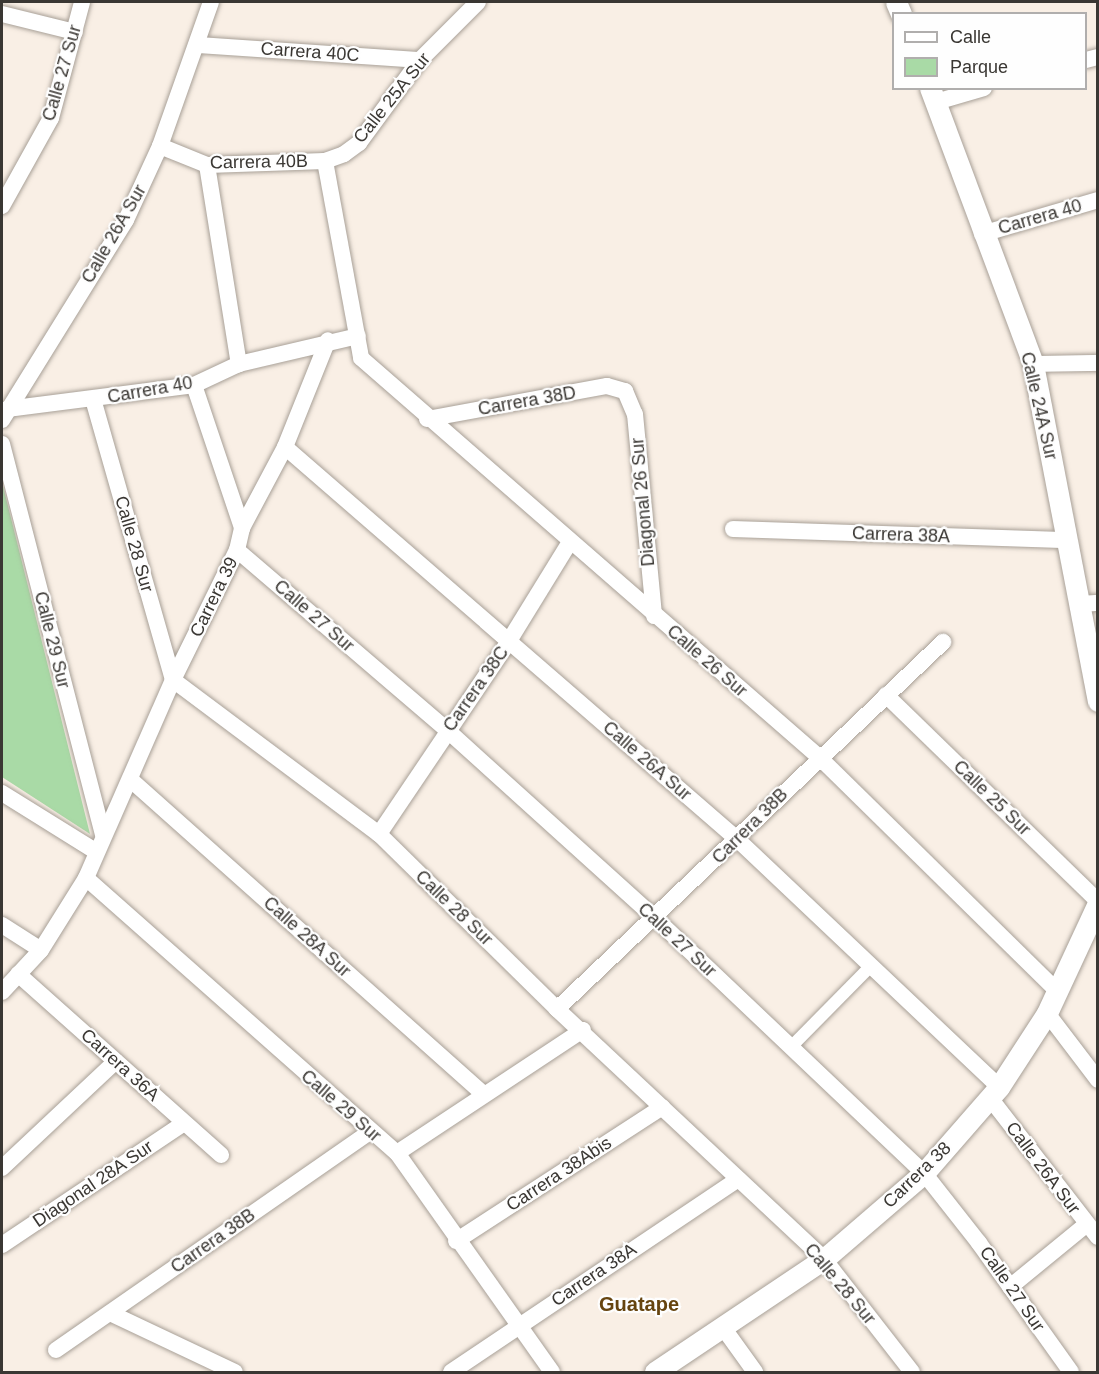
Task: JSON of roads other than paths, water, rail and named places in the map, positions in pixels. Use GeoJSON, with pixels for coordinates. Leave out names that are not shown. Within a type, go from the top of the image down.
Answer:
{"type":"FeatureCollection","features":[{"type":"Feature","properties":{"kind":"street","name":"Calle 27 Sur"},"geometry":{"type":"LineString","coordinates":[[2,206],[51,118],[82,2]]}},
{"type":"Feature","properties":{"kind":"street","name":"Calle 26A Sur"},"geometry":{"type":"LineString","coordinates":[[4,415],[126,220],[160,146],[199,45],[211,2]]}},
{"type":"Feature","properties":{"kind":"street","name":"Calle 25A Sur"},"geometry":{"type":"LineString","coordinates":[[325,161],[359,143],[420,60],[478,2]]}},
{"type":"Feature","properties":{"kind":"street"},"geometry":{"type":"LineString","coordinates":[[2,14],[75,32]]}},
{"type":"Feature","properties":{"kind":"street","name":"Carrera 40C"},"geometry":{"type":"LineString","coordinates":[[199,45],[420,60]]}},
{"type":"Feature","properties":{"kind":"street"},"geometry":{"type":"LineString","coordinates":[[933,95],[969,90]]}},
{"type":"Feature","properties":{"kind":"street","name":"Calle 24A Sur"},"geometry":{"type":"LineString","coordinates":[[933,95],[982,234],[1033,364],[1069,540],[1090,604],[1098,701]]}},
{"type":"Feature","properties":{"kind":"street","name":"Carrera 40B"},"geometry":{"type":"LineString","coordinates":[[160,146],[207,165],[325,161]]}},
{"type":"Feature","properties":{"kind":"street"},"geometry":{"type":"LineString","coordinates":[[325,161],[358,336]]}},
{"type":"Feature","properties":{"kind":"street"},"geometry":{"type":"LineString","coordinates":[[207,165],[239,363]]}},
{"type":"Feature","properties":{"kind":"street","name":"Carrera 40"},"geometry":{"type":"LineString","coordinates":[[982,234],[1098,200]]}},
{"type":"Feature","properties":{"kind":"street","name":"Carrera 40"},"geometry":{"type":"LineString","coordinates":[[4,415],[194,384],[239,363],[328,340],[358,336]]}},
{"type":"Feature","properties":{"kind":"street","name":"Calle 26 Sur"},"geometry":{"type":"LineString","coordinates":[[358,336],[361,358],[427,419],[819,757],[1059,992]]}},
{"type":"Feature","properties":{"kind":"street","name":"Carrera 39"},"geometry":{"type":"LineString","coordinates":[[2,992],[41,950],[86,878],[95,851],[131,780],[173,680],[237,550],[242,528],[285,447],[328,340]]}},
{"type":"Feature","properties":{"kind":"street"},"geometry":{"type":"LineString","coordinates":[[1033,364],[1098,363]]}},
{"type":"Feature","properties":{"kind":"street"},"geometry":{"type":"LineString","coordinates":[[194,384],[242,528]]}},
{"type":"Feature","properties":{"kind":"street","name":"Carrera 38D"},"geometry":{"type":"LineString","coordinates":[[427,419],[608,386],[625,391]]}},
{"type":"Feature","properties":{"kind":"street","name":"Diagonal 26 Sur"},"geometry":{"type":"LineString","coordinates":[[625,391],[636,414],[654,616]]}},
{"type":"Feature","properties":{"kind":"street","name":"Calle 28 Sur"},"geometry":{"type":"LineString","coordinates":[[93,399],[173,680],[379,834],[557,1009],[583,1030],[824,1259],[912,1372]]}},
{"type":"Feature","properties":{"kind":"street","name":"Calle 29 Sur"},"geometry":{"type":"LineString","coordinates":[[2,444],[103,835]]}},
{"type":"Feature","properties":{"kind":"street","name":"Calle 26A Sur"},"geometry":{"type":"LineString","coordinates":[[285,447],[738,840],[871,966],[994,1092],[1092,1230]]}},
{"type":"Feature","properties":{"kind":"street","name":"Carrera 38A"},"geometry":{"type":"LineString","coordinates":[[733,529],[1069,540]]}},
{"type":"Feature","properties":{"kind":"street","name":"Carrera 38C"},"geometry":{"type":"LineString","coordinates":[[379,834],[509,641],[570,542]]}},
{"type":"Feature","properties":{"kind":"street","name":"Calle 27 Sur"},"geometry":{"type":"LineString","coordinates":[[237,550],[447,730],[655,918],[924,1173],[1071,1372]]}},
{"type":"Feature","properties":{"kind":"street","name":"Carrera 38B"},"geometry":{"type":"LineString","coordinates":[[557,1009],[738,840],[819,757],[943,642]]}},
{"type":"Feature","properties":{"kind":"street","name":"Calle 25 Sur"},"geometry":{"type":"LineString","coordinates":[[886,695],[1098,902]]}},
{"type":"Feature","properties":{"kind":"street","name":"Calle 28A Sur"},"geometry":{"type":"LineString","coordinates":[[131,780],[483,1094]]}},
{"type":"Feature","properties":{"kind":"street"},"geometry":{"type":"LineString","coordinates":[[2,793],[95,851]]}},
{"type":"Feature","properties":{"kind":"street","name":"Calle 29 Sur"},"geometry":{"type":"LineString","coordinates":[[86,878],[370,1132],[397,1153],[456,1241],[552,1372]]}},
{"type":"Feature","properties":{"kind":"street","name":"Carrera 38"},"geometry":{"type":"LineString","coordinates":[[655,1372],[824,1259],[924,1173],[994,1092],[1047,1013],[1059,992],[1098,902]]}},
{"type":"Feature","properties":{"kind":"street"},"geometry":{"type":"LineString","coordinates":[[2,925],[41,950]]}},
{"type":"Feature","properties":{"kind":"street"},"geometry":{"type":"LineString","coordinates":[[791,1047],[871,966]]}},
{"type":"Feature","properties":{"kind":"street","name":"Carrera 36A"},"geometry":{"type":"LineString","coordinates":[[18,974],[221,1155]]}},
{"type":"Feature","properties":{"kind":"street"},"geometry":{"type":"LineString","coordinates":[[1047,1013],[1098,1080]]}},
{"type":"Feature","properties":{"kind":"street"},"geometry":{"type":"LineString","coordinates":[[397,1153],[583,1030]]}},
{"type":"Feature","properties":{"kind":"street"},"geometry":{"type":"LineString","coordinates":[[2,1168],[116,1061]]}},
{"type":"Feature","properties":{"kind":"street","name":"Carrera 38Abis"},"geometry":{"type":"LineString","coordinates":[[456,1241],[662,1107]]}},
{"type":"Feature","properties":{"kind":"street","name":"Diagonal 28A Sur"},"geometry":{"type":"LineString","coordinates":[[2,1245],[184,1123]]}},
{"type":"Feature","properties":{"kind":"street","name":"Carrera 38B"},"geometry":{"type":"LineString","coordinates":[[56,1350],[370,1132]]}},
{"type":"Feature","properties":{"kind":"street","name":"Carrera 38A"},"geometry":{"type":"LineString","coordinates":[[451,1372],[738,1179]]}},
{"type":"Feature","properties":{"kind":"street"},"geometry":{"type":"LineString","coordinates":[[1010,1287],[1092,1230]]}},
{"type":"Feature","properties":{"kind":"street"},"geometry":{"type":"LineString","coordinates":[[110,1313],[235,1372]]}},
{"type":"Feature","properties":{"kind":"street"},"geometry":{"type":"LineString","coordinates":[[722,1326],[754,1372]]}},
{"type":"Feature","properties":{"kind":"district","name":"Guatape"},"geometry":{"type":"Point","coordinates":[639,1304]}}]}
